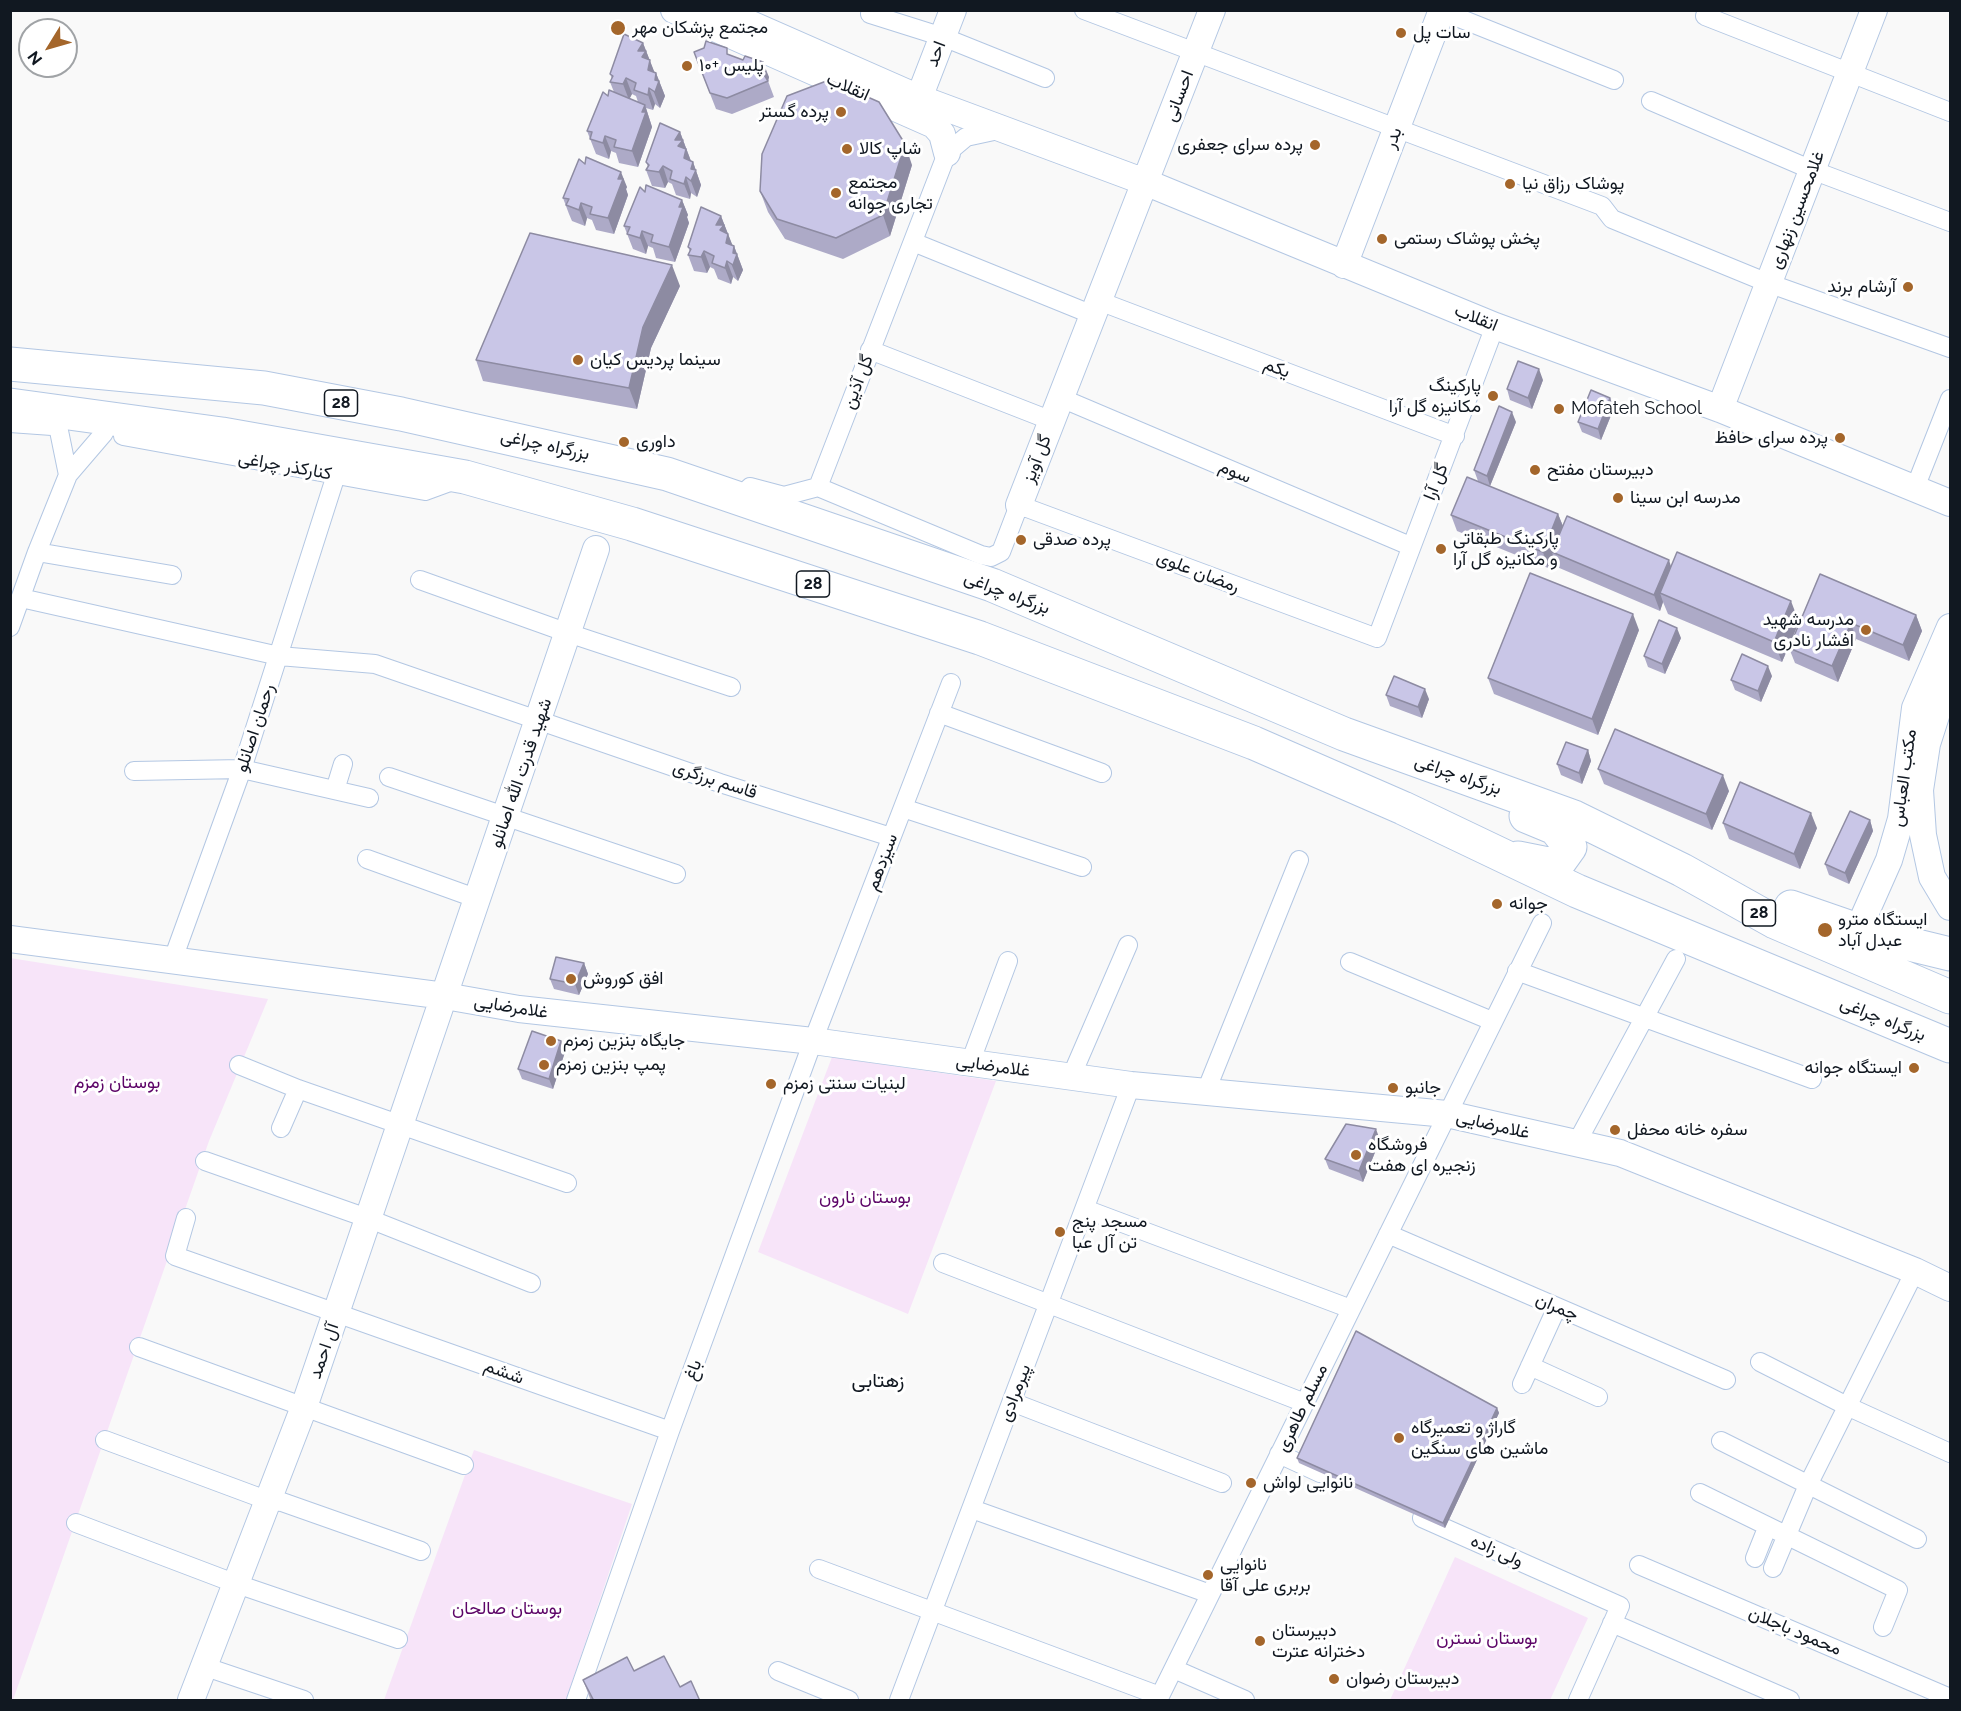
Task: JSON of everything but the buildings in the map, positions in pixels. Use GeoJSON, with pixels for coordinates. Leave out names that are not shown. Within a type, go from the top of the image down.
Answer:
{"type":"FeatureCollection","features":[{"type":"Feature","properties":{"kind":"highway","name":"بزرگراه چراغی"},"geometry":{"type":"LineString","coordinates":[[10,364],[264,388],[678,472],[992,585],[1344,734],[1574,817],[1682,870],[1775,922],[1950,997]]}},
{"type":"Feature","properties":{"kind":"highway","name":"بزرگراه چراغی"},"geometry":{"type":"LineString","coordinates":[[10,405],[222,434],[465,477],[632,524],[980,638],[1254,744],[1403,808],[1577,891],[1950,1046]]}},
{"type":"Feature","properties":{"kind":"highway"},"geometry":{"type":"LineString","coordinates":[[1431,766],[1464,787],[1555,828],[1570,847],[1560,861],[1548,864],[1496,854]]}},
{"type":"Feature","properties":{"kind":"highway"},"geometry":{"type":"LineString","coordinates":[[1682,870],[1858,930],[1950,954]]}},
{"type":"Feature","properties":{"kind":"street","name":"احد"},"geometry":{"type":"LineString","coordinates":[[919,98],[953,10]]}},
{"type":"Feature","properties":{"kind":"street"},"geometry":{"type":"LineString","coordinates":[[1084,10],[1602,206],[1612,219],[1768,283],[1950,348]]}},
{"type":"Feature","properties":{"kind":"street","name":"احسانی"},"geometry":{"type":"LineString","coordinates":[[1145,182],[1212,10]]}},
{"type":"Feature","properties":{"kind":"street","name":"غلامحسین زنهاری"},"geometry":{"type":"LineString","coordinates":[[1720,409],[1874,10]]}},
{"type":"Feature","properties":{"kind":"street","name":"انقلاب"},"geometry":{"type":"LineString","coordinates":[[679,11],[711,15],[919,98],[1145,182],[1495,326],[1720,409],[1950,503]]}},
{"type":"Feature","properties":{"kind":"street"},"geometry":{"type":"LineString","coordinates":[[1441,11],[1614,80]]}},
{"type":"Feature","properties":{"kind":"street","name":"بدر"},"geometry":{"type":"LineString","coordinates":[[1344,265],[1441,11]]}},
{"type":"Feature","properties":{"kind":"street"},"geometry":{"type":"LineString","coordinates":[[870,14],[943,37],[1045,78]]}},
{"type":"Feature","properties":{"kind":"street","name":"انقلاب"},"geometry":{"type":"LineString","coordinates":[[711,15],[934,125],[942,134],[947,153]]}},
{"type":"Feature","properties":{"kind":"street"},"geometry":{"type":"LineString","coordinates":[[1705,16],[1851,71],[1950,112]]}},
{"type":"Feature","properties":{"kind":"street"},"geometry":{"type":"LineString","coordinates":[[1652,101],[1812,170],[1950,222]]}},
{"type":"Feature","properties":{"kind":"street"},"geometry":{"type":"LineString","coordinates":[[947,153],[966,137],[1004,129]]}},
{"type":"Feature","properties":{"kind":"street","name":"گل آذین"},"geometry":{"type":"LineString","coordinates":[[818,487],[947,153]]}},
{"type":"Feature","properties":{"kind":"street","name":"گل آویز"},"geometry":{"type":"LineString","coordinates":[[818,487],[981,555],[992,557],[1001,552],[1145,182]]}},
{"type":"Feature","properties":{"kind":"street","name":"یکم"},"geometry":{"type":"LineString","coordinates":[[913,242],[1455,436]]}},
{"type":"Feature","properties":{"kind":"street","name":"گل آرا"},"geometry":{"type":"LineString","coordinates":[[1377,639],[1410,546],[1455,436],[1495,326]]}},
{"type":"Feature","properties":{"kind":"street","name":"سوم"},"geometry":{"type":"LineString","coordinates":[[870,350],[1056,410],[1410,546]]}},
{"type":"Feature","properties":{"kind":"street"},"geometry":{"type":"LineString","coordinates":[[10,353],[44,367]]}},
{"type":"Feature","properties":{"kind":"street"},"geometry":{"type":"LineString","coordinates":[[1915,488],[1950,399]]}},
{"type":"Feature","properties":{"kind":"street","name":"کنارکذر چراغی"},"geometry":{"type":"LineString","coordinates":[[10,423],[58,426],[104,433],[425,491],[465,477]]}},
{"type":"Feature","properties":{"kind":"street"},"geometry":{"type":"LineString","coordinates":[[58,426],[68,475]]}},
{"type":"Feature","properties":{"kind":"street"},"geometry":{"type":"LineString","coordinates":[[10,627],[21,598],[19,577],[37,552],[68,475],[104,433]]}},
{"type":"Feature","properties":{"kind":"street"},"geometry":{"type":"LineString","coordinates":[[678,472],[784,496],[818,487]]}},
{"type":"Feature","properties":{"kind":"street","name":"رحمان اصانلو"},"geometry":{"type":"LineString","coordinates":[[173,959],[242,769],[336,475]]}},
{"type":"Feature","properties":{"kind":"street","name":"رمضان علوی"},"geometry":{"type":"LineString","coordinates":[[1019,505],[1377,639]]}},
{"type":"Feature","properties":{"kind":"street","name":"شهید قدرت الله اصانلو"},"geometry":{"type":"LineString","coordinates":[[445,996],[596,549]]}},
{"type":"Feature","properties":{"kind":"street"},"geometry":{"type":"LineString","coordinates":[[37,552],[172,575]]}},
{"type":"Feature","properties":{"kind":"street"},"geometry":{"type":"LineString","coordinates":[[420,580],[568,633],[731,687]]}},
{"type":"Feature","properties":{"kind":"street","name":"قاسم برزگری"},"geometry":{"type":"LineString","coordinates":[[21,598],[279,656],[375,664],[720,783],[891,837]]}},
{"type":"Feature","properties":{"kind":"street","name":"مکتب العباس"},"geometry":{"type":"LineString","coordinates":[[1858,930],[1888,860],[1901,819],[1915,708],[1950,627]]}},
{"type":"Feature","properties":{"kind":"street","name":"مکتب العباس"},"geometry":{"type":"LineString","coordinates":[[1950,672],[1928,744],[1920,790],[1923,835],[1932,877],[1950,907]]}},
{"type":"Feature","properties":{"kind":"street","name":"سیزدهم"},"geometry":{"type":"LineString","coordinates":[[813,1041],[951,682]]}},
{"type":"Feature","properties":{"kind":"street"},"geometry":{"type":"LineString","coordinates":[[939,713],[1102,773]]}},
{"type":"Feature","properties":{"kind":"street"},"geometry":{"type":"LineString","coordinates":[[335,790],[343,764]]}},
{"type":"Feature","properties":{"kind":"street"},"geometry":{"type":"LineString","coordinates":[[134,771],[242,769],[369,798]]}},
{"type":"Feature","properties":{"kind":"street"},"geometry":{"type":"LineString","coordinates":[[389,777],[676,874]]}},
{"type":"Feature","properties":{"kind":"street"},"geometry":{"type":"LineString","coordinates":[[903,808],[1082,867]]}},
{"type":"Feature","properties":{"kind":"street"},"geometry":{"type":"LineString","coordinates":[[367,859],[478,899]]}},
{"type":"Feature","properties":{"kind":"street"},"geometry":{"type":"LineString","coordinates":[[1206,1091],[1299,860]]}},
{"type":"Feature","properties":{"kind":"street","name":"مسلم طاهری"},"geometry":{"type":"LineString","coordinates":[[1159,1699],[1542,923]]}},
{"type":"Feature","properties":{"kind":"street","name":"غلامرضایی"},"geometry":{"type":"LineString","coordinates":[[10,939],[445,996],[519,1010],[813,1041],[1131,1085],[1447,1114],[1620,1153],[1915,1271],[1950,1288]]}},
{"type":"Feature","properties":{"kind":"street"},"geometry":{"type":"LineString","coordinates":[[1071,1077],[1128,945]]}},
{"type":"Feature","properties":{"kind":"street"},"geometry":{"type":"LineString","coordinates":[[1576,1144],[1676,959]]}},
{"type":"Feature","properties":{"kind":"street"},"geometry":{"type":"LineString","coordinates":[[970,1063],[1008,961]]}},
{"type":"Feature","properties":{"kind":"street"},"geometry":{"type":"LineString","coordinates":[[1350,962],[1492,1021]]}},
{"type":"Feature","properties":{"kind":"street"},"geometry":{"type":"LineString","coordinates":[[1517,971],[1812,1078]]}},
{"type":"Feature","properties":{"kind":"street","name":"آل احمد"},"geometry":{"type":"LineString","coordinates":[[191,1701],[234,1582],[304,1407],[445,996]]}},
{"type":"Feature","properties":{"kind":"street","name":"باغ"},"geometry":{"type":"LineString","coordinates":[[576,1701],[670,1431],[813,1041]]}},
{"type":"Feature","properties":{"kind":"street"},"geometry":{"type":"LineString","coordinates":[[239,1065],[400,1126],[567,1183]]}},
{"type":"Feature","properties":{"kind":"street","name":"پیرمرادی"},"geometry":{"type":"LineString","coordinates":[[900,1701],[1131,1085]]}},
{"type":"Feature","properties":{"kind":"street"},"geometry":{"type":"LineString","coordinates":[[282,1128],[298,1089]]}},
{"type":"Feature","properties":{"kind":"street"},"geometry":{"type":"LineString","coordinates":[[205,1161],[367,1218],[531,1282]]}},
{"type":"Feature","properties":{"kind":"street"},"geometry":{"type":"LineString","coordinates":[[1085,1209],[1351,1309]]}},
{"type":"Feature","properties":{"kind":"street","name":"ششم"},"geometry":{"type":"LineString","coordinates":[[186,1218],[175,1256],[670,1431]]}},
{"type":"Feature","properties":{"kind":"street","name":"چمران"},"geometry":{"type":"LineString","coordinates":[[1388,1234],[1726,1380]]}},
{"type":"Feature","properties":{"kind":"street"},"geometry":{"type":"LineString","coordinates":[[943,1263],[1305,1403]]}},
{"type":"Feature","properties":{"kind":"street"},"geometry":{"type":"LineString","coordinates":[[1773,1568],[1808,1485],[1915,1271]]}},
{"type":"Feature","properties":{"kind":"street"},"geometry":{"type":"LineString","coordinates":[[1522,1384],[1557,1307]]}},
{"type":"Feature","properties":{"kind":"street"},"geometry":{"type":"LineString","coordinates":[[139,1347],[464,1465]]}},
{"type":"Feature","properties":{"kind":"street"},"geometry":{"type":"LineString","coordinates":[[1761,1362],[1849,1407],[1950,1453]]}},
{"type":"Feature","properties":{"kind":"street"},"geometry":{"type":"LineString","coordinates":[[1530,1366],[1598,1397]]}},
{"type":"Feature","properties":{"kind":"street"},"geometry":{"type":"LineString","coordinates":[[1012,1402],[1222,1483]]}},
{"type":"Feature","properties":{"kind":"street"},"geometry":{"type":"LineString","coordinates":[[105,1440],[268,1501],[282,1502],[421,1551]]}},
{"type":"Feature","properties":{"kind":"street"},"geometry":{"type":"LineString","coordinates":[[1721,1441],[1917,1539]]}},
{"type":"Feature","properties":{"kind":"street"},"geometry":{"type":"LineString","coordinates":[[1279,1454],[1337,1480]]}},
{"type":"Feature","properties":{"kind":"street"},"geometry":{"type":"LineString","coordinates":[[1700,1493],[1767,1528],[1898,1590],[1883,1627]]}},
{"type":"Feature","properties":{"kind":"street"},"geometry":{"type":"LineString","coordinates":[[972,1509],[1210,1594]]}},
{"type":"Feature","properties":{"kind":"street","name":"ولی زاده"},"geometry":{"type":"LineString","coordinates":[[1402,1509],[1620,1606],[1580,1700]]}},
{"type":"Feature","properties":{"kind":"street"},"geometry":{"type":"LineString","coordinates":[[76,1523],[234,1582],[398,1639]]}},
{"type":"Feature","properties":{"kind":"street"},"geometry":{"type":"LineString","coordinates":[[1755,1558],[1767,1528]]}},
{"type":"Feature","properties":{"kind":"street","name":"محمود باجلان"},"geometry":{"type":"LineString","coordinates":[[1639,1564],[1950,1698]]}},
{"type":"Feature","properties":{"kind":"street"},"geometry":{"type":"LineString","coordinates":[[819,1569],[1159,1699]]}},
{"type":"Feature","properties":{"kind":"street"},"geometry":{"type":"LineString","coordinates":[[1612,1623],[1790,1701]]}},
{"type":"Feature","properties":{"kind":"street"},"geometry":{"type":"LineString","coordinates":[[203,1666],[304,1701]]}},
{"type":"Feature","properties":{"kind":"street"},"geometry":{"type":"LineString","coordinates":[[1174,1669],[1245,1701]]}},
{"type":"Feature","properties":{"kind":"street"},"geometry":{"type":"LineString","coordinates":[[778,1671],[849,1701]]}},
{"type":"Feature","properties":{"kind":"green space","name":"بوستان زمزم"},"geometry":{"type":"Polygon","coordinates":[[[10,958],[268,999],[209,1141],[13,1700],[10,1700],[10,958]]]}},
{"type":"Feature","properties":{"kind":"green space","name":"بوستان نارون"},"geometry":{"type":"Polygon","coordinates":[[[832,1057],[996,1081],[908,1314],[758,1252],[832,1057]]]}},
{"type":"Feature","properties":{"kind":"green space","name":"بوستان صالحان"},"geometry":{"type":"Polygon","coordinates":[[[474,1450],[632,1504],[566,1700],[384,1700],[474,1450]]]}},
{"type":"Feature","properties":{"kind":"green space","name":"بوستان نسترن"},"geometry":{"type":"Polygon","coordinates":[[[1455,1557],[1588,1618],[1550,1700],[1390,1700],[1455,1557]]]}},
{"type":"Feature","properties":{"kind":"place","name":"مجتمع پزشکان مهر"},"geometry":{"type":"Point","coordinates":[618,28]}},
{"type":"Feature","properties":{"kind":"place","name":"سات پل"},"geometry":{"type":"Point","coordinates":[1401,33]}},
{"type":"Feature","properties":{"kind":"place","name":"پلیس +۱۰"},"geometry":{"type":"Point","coordinates":[687,66]}},
{"type":"Feature","properties":{"kind":"place","name":"پرده گستر"},"geometry":{"type":"Point","coordinates":[841,112]}},
{"type":"Feature","properties":{"kind":"place","name":"پرده سرای جعفری"},"geometry":{"type":"Point","coordinates":[1315,145]}},
{"type":"Feature","properties":{"kind":"place","name":"شاپ کالا"},"geometry":{"type":"Point","coordinates":[847,149]}},
{"type":"Feature","properties":{"kind":"place","name":"پوشاک رزاق نیا"},"geometry":{"type":"Point","coordinates":[1510,184]}},
{"type":"Feature","properties":{"kind":"place","name":"مجتمع تجاری جوانه"},"geometry":{"type":"Point","coordinates":[836,193]}},
{"type":"Feature","properties":{"kind":"place","name":"پخش پوشاک رستمی"},"geometry":{"type":"Point","coordinates":[1382,239]}},
{"type":"Feature","properties":{"kind":"place","name":"آرشام برند"},"geometry":{"type":"Point","coordinates":[1908,287]}},
{"type":"Feature","properties":{"kind":"place","name":"سینما پردیس کیان"},"geometry":{"type":"Point","coordinates":[578,360]}},
{"type":"Feature","properties":{"kind":"place","name":"پارکینگ مکانیزه گل آرا"},"geometry":{"type":"Point","coordinates":[1493,396]}},
{"type":"Feature","properties":{"kind":"place","name":"Mofateh School"},"geometry":{"type":"Point","coordinates":[1559,409]}},
{"type":"Feature","properties":{"kind":"place","name":"پرده سرای حافظ"},"geometry":{"type":"Point","coordinates":[1840,438]}},
{"type":"Feature","properties":{"kind":"place","name":"داوری"},"geometry":{"type":"Point","coordinates":[624,442]}},
{"type":"Feature","properties":{"kind":"place","name":"دبیرستان مفتح"},"geometry":{"type":"Point","coordinates":[1535,470]}},
{"type":"Feature","properties":{"kind":"place","name":"مدرسه ابن سینا"},"geometry":{"type":"Point","coordinates":[1618,498]}},
{"type":"Feature","properties":{"kind":"place","name":"پرده صدقی"},"geometry":{"type":"Point","coordinates":[1021,540]}},
{"type":"Feature","properties":{"kind":"place","name":"پارکینگ طبقاتی و مکانیزه گل آرا"},"geometry":{"type":"Point","coordinates":[1441,549]}},
{"type":"Feature","properties":{"kind":"place","name":"مدرسه شهید افشار نادری"},"geometry":{"type":"Point","coordinates":[1866,630]}},
{"type":"Feature","properties":{"kind":"place","name":"جوانه"},"geometry":{"type":"Point","coordinates":[1497,904]}},
{"type":"Feature","properties":{"kind":"place","name":"ایستگاه مترو عبدل آباد"},"geometry":{"type":"Point","coordinates":[1825,930]}},
{"type":"Feature","properties":{"kind":"place","name":"افق کوروش"},"geometry":{"type":"Point","coordinates":[571,979]}},
{"type":"Feature","properties":{"kind":"place","name":"جایگاه بنزین زمزم"},"geometry":{"type":"Point","coordinates":[551,1041]}},
{"type":"Feature","properties":{"kind":"place","name":"پمپ بنزین زمزم"},"geometry":{"type":"Point","coordinates":[544,1065]}},
{"type":"Feature","properties":{"kind":"place","name":"ایستگاه جوانه"},"geometry":{"type":"Point","coordinates":[1914,1068]}},
{"type":"Feature","properties":{"kind":"place","name":"لبنیات سنتی زمزم"},"geometry":{"type":"Point","coordinates":[771,1084]}},
{"type":"Feature","properties":{"kind":"place","name":"جانبو"},"geometry":{"type":"Point","coordinates":[1393,1088]}},
{"type":"Feature","properties":{"kind":"place","name":"سفره خانه محفل"},"geometry":{"type":"Point","coordinates":[1615,1130]}},
{"type":"Feature","properties":{"kind":"place","name":"فروشگاه زنجیره ای هفت"},"geometry":{"type":"Point","coordinates":[1356,1155]}},
{"type":"Feature","properties":{"kind":"place","name":"مسجد پنج تن آل عبا"},"geometry":{"type":"Point","coordinates":[1060,1232]}},
{"type":"Feature","properties":{"kind":"place","name":"گاراژ و تعمیرگاه ماشین های سنگین"},"geometry":{"type":"Point","coordinates":[1399,1438]}},
{"type":"Feature","properties":{"kind":"place","name":"نانوایی لواش"},"geometry":{"type":"Point","coordinates":[1251,1483]}},
{"type":"Feature","properties":{"kind":"place","name":"نانوایی بربری علی آقا"},"geometry":{"type":"Point","coordinates":[1208,1575]}},
{"type":"Feature","properties":{"kind":"place","name":"دبیرستان دخترانه عترت"},"geometry":{"type":"Point","coordinates":[1260,1641]}},
{"type":"Feature","properties":{"kind":"place","name":"دبیرستان رضوان"},"geometry":{"type":"Point","coordinates":[1334,1679]}},
{"type":"Feature","properties":{"kind":"district","name":"زهتابی"},"geometry":{"type":"Point","coordinates":[878,1381]}}]}
